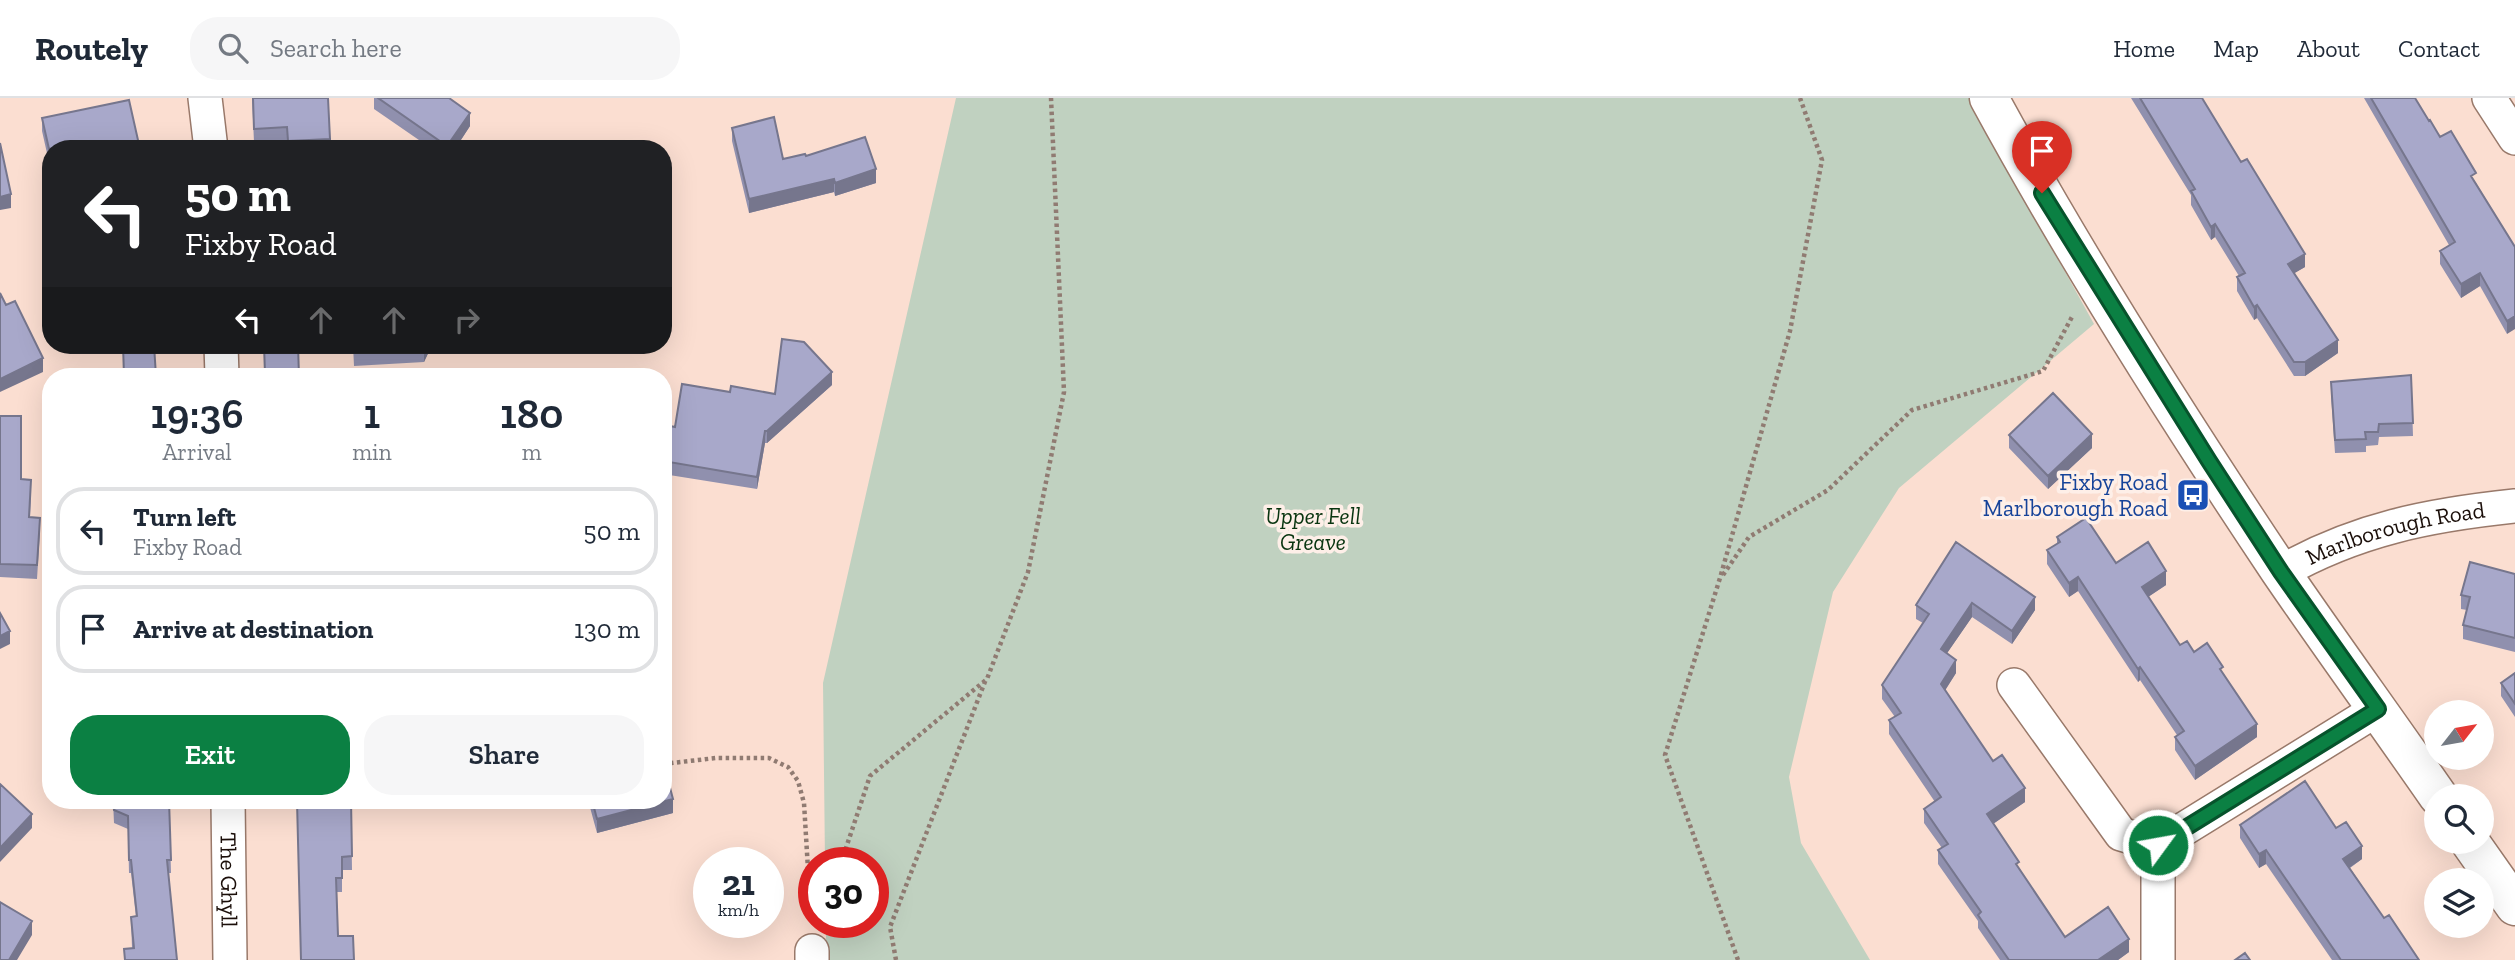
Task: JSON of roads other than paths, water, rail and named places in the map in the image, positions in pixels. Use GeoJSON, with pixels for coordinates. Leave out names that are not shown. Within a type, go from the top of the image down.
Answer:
{"type":"FeatureCollection","features":[{"type":"Feature","properties":{"kind":"main road"},"geometry":{"type":"LineString","coordinates":[[1989,98],[2029,171],[2094,278],[2281,572],[2430,784]]}},
{"type":"Feature","properties":{"kind":"main road"},"geometry":{"type":"LineString","coordinates":[[2478,854],[2515,906]]}},
{"type":"Feature","properties":{"kind":"street"},"geometry":{"type":"LineString","coordinates":[[205,98],[210,140]]}},
{"type":"Feature","properties":{"kind":"street"},"geometry":{"type":"LineString","coordinates":[[2489,98],[2515,138]]}},
{"type":"Feature","properties":{"kind":"street","name":"Marlborough Road"},"geometry":{"type":"LineString","coordinates":[[2281,572],[2314,553],[2356,536],[2470,511],[2515,506]]}},
{"type":"Feature","properties":{"kind":"street"},"geometry":{"type":"LineString","coordinates":[[2014,685],[2121,834],[2158,845],[2378,709]]}},
{"type":"Feature","properties":{"kind":"street","name":"The Ghyll"},"geometry":{"type":"LineString","coordinates":[[228,809],[230,960]]}},
{"type":"Feature","properties":{"kind":"street"},"geometry":{"type":"LineString","coordinates":[[2158,845],[2158,960]]}},
{"type":"Feature","properties":{"kind":"place","name":"Fixby Road Marlborough Road"},"geometry":{"type":"Point","coordinates":[2193,495]}},
{"type":"Feature","properties":{"kind":"park label","name":"Upper Fell Greave"},"geometry":{"type":"Point","coordinates":[1313,529]}}]}
